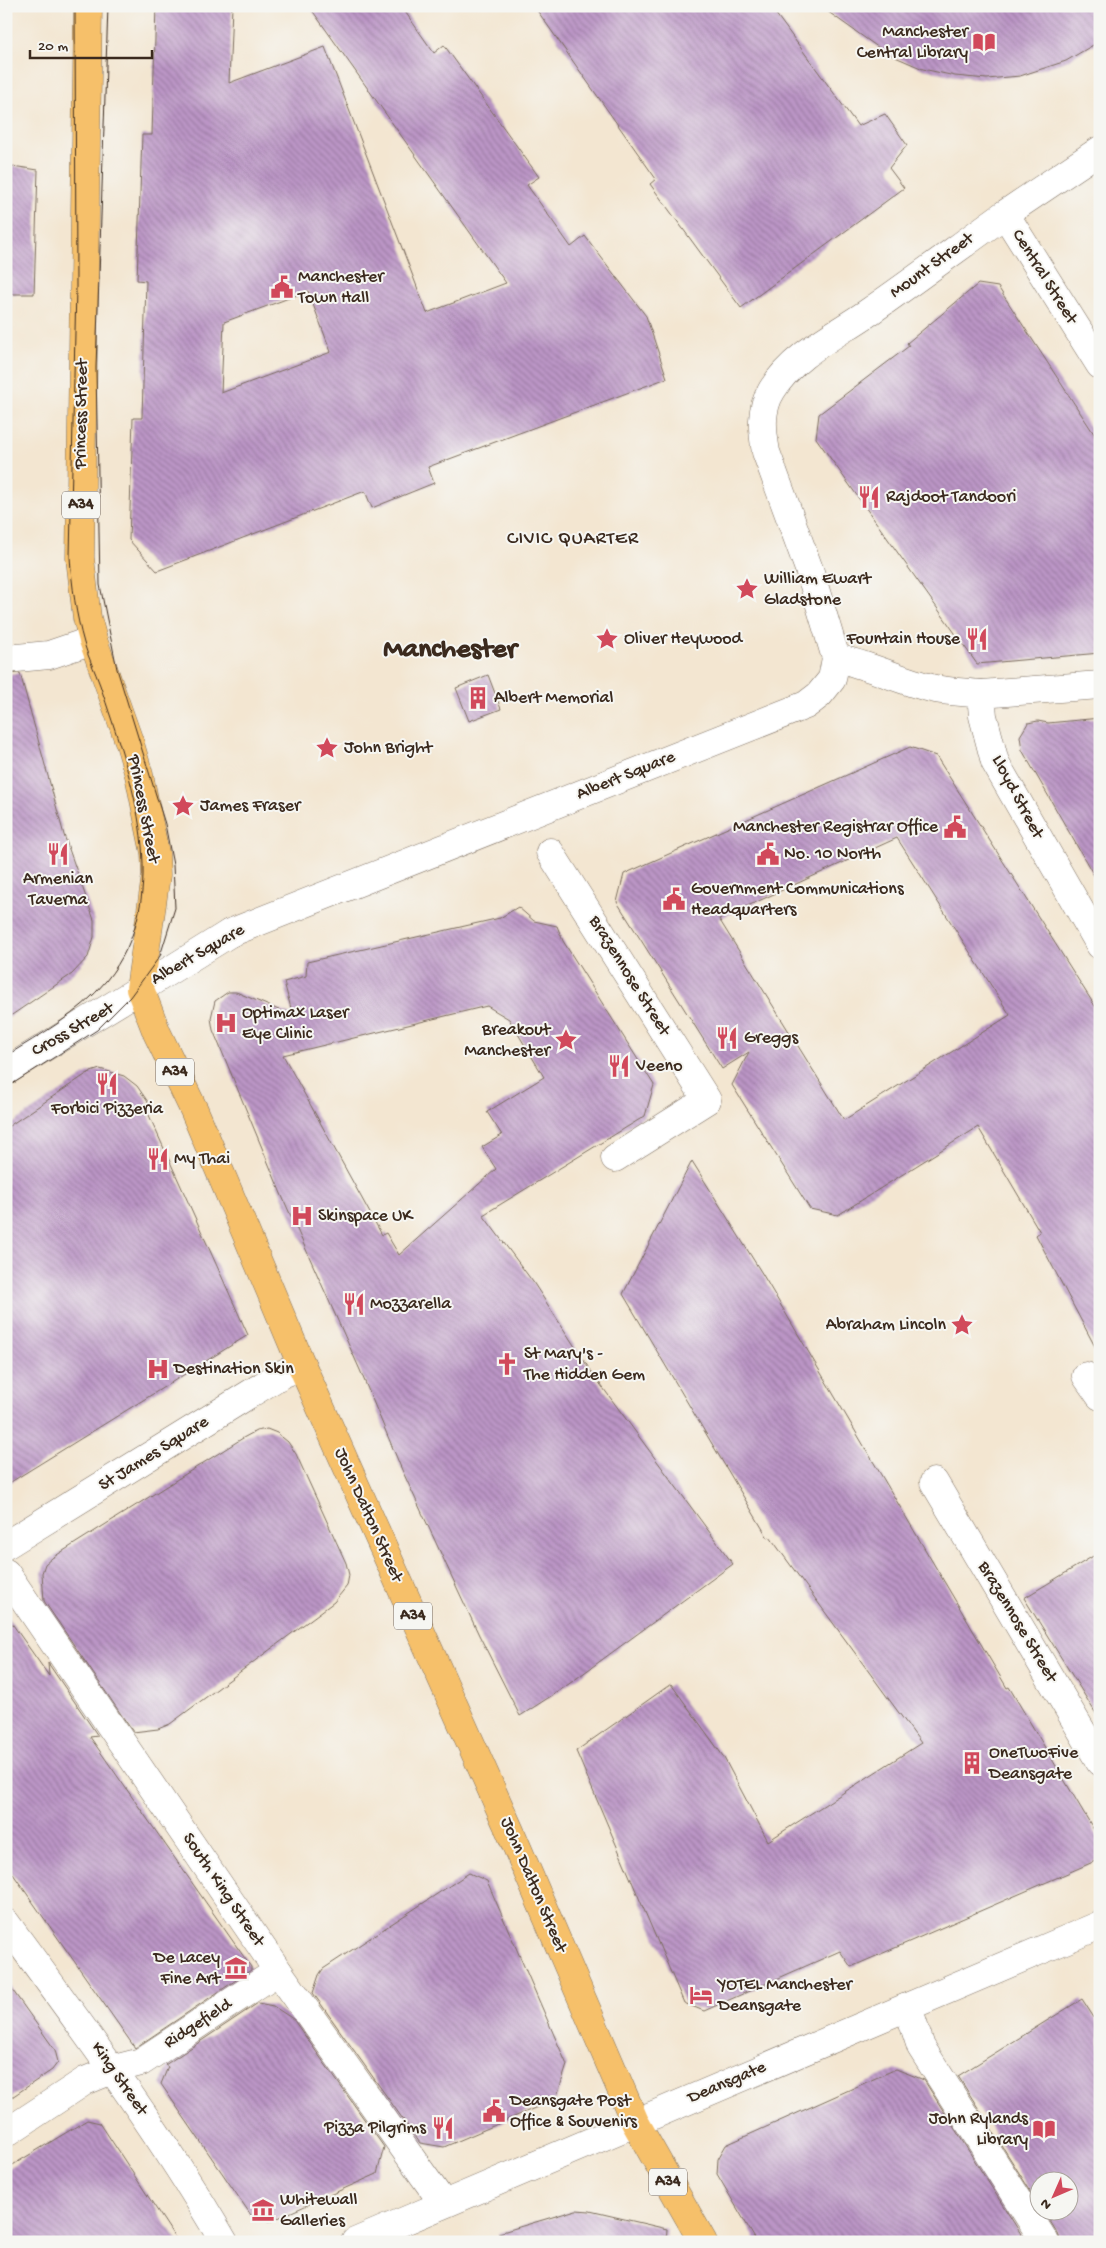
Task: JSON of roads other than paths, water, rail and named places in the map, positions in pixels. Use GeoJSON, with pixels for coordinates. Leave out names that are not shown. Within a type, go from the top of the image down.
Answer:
{"type":"FeatureCollection","features":[{"type":"Feature","properties":{"kind":"main road","name":"Princess Street"},"geometry":{"type":"LineString","coordinates":[[88,6],[89,63],[80,558],[86,609],[93,640],[130,744],[139,775],[155,853],[156,875],[140,989]]}},
{"type":"Feature","properties":{"kind":"main road","name":"John Dalton Street"},"geometry":{"type":"LineString","coordinates":[[140,989],[157,1033],[194,1110],[302,1366],[510,1831],[635,2122]]}},
{"type":"Feature","properties":{"kind":"main road","name":"A34"},"geometry":{"type":"LineString","coordinates":[[635,2122],[703,2242]]}},
{"type":"Feature","properties":{"kind":"street","name":"Mount Street"},"geometry":{"type":"LineString","coordinates":[[836,658],[810,572],[766,452],[762,432],[763,412],[771,390],[801,358],[869,312],[1004,214],[1100,150]]}},
{"type":"Feature","properties":{"kind":"street","name":"Central Street"},"geometry":{"type":"LineString","coordinates":[[1004,214],[1100,365]]}},
{"type":"Feature","properties":{"kind":"street"},"geometry":{"type":"LineString","coordinates":[[6,659],[49,655],[93,640]]}},
{"type":"Feature","properties":{"kind":"street"},"geometry":{"type":"LineString","coordinates":[[836,658],[862,664],[889,676],[932,688],[981,694],[1100,685]]}},
{"type":"Feature","properties":{"kind":"street","name":"Albert Square"},"geometry":{"type":"LineString","coordinates":[[140,989],[230,933],[806,705],[819,695],[832,679],[836,658]]}},
{"type":"Feature","properties":{"kind":"street","name":"Lloyd Street"},"geometry":{"type":"LineString","coordinates":[[981,694],[983,716],[995,762],[1100,945]]}},
{"type":"Feature","properties":{"kind":"street","name":"Brazennose Street"},"geometry":{"type":"LineString","coordinates":[[550,852],[708,1100],[615,1158]]}},
{"type":"Feature","properties":{"kind":"street","name":"Cross Street"},"geometry":{"type":"LineString","coordinates":[[6,1071],[140,989]]}},
{"type":"Feature","properties":{"kind":"street","name":"St James Square"},"geometry":{"type":"LineString","coordinates":[[6,1545],[282,1374],[302,1366]]}},
{"type":"Feature","properties":{"kind":"street","name":"Brazennose Street"},"geometry":{"type":"LineString","coordinates":[[934,1482],[1100,1762]]}},
{"type":"Feature","properties":{"kind":"street","name":"South King Street"},"geometry":{"type":"LineString","coordinates":[[6,1573],[278,1971],[443,2203]]}},
{"type":"Feature","properties":{"kind":"street","name":"King Street"},"geometry":{"type":"LineString","coordinates":[[6,1923],[114,2069],[187,2178],[224,2242]]}},
{"type":"Feature","properties":{"kind":"street","name":"Deansgate"},"geometry":{"type":"LineString","coordinates":[[355,2242],[1100,1925]]}},
{"type":"Feature","properties":{"kind":"street","name":"Ridgefield"},"geometry":{"type":"LineString","coordinates":[[6,2133],[85,2081],[114,2069],[141,2062],[278,1971]]}},
{"type":"Feature","properties":{"kind":"street"},"geometry":{"type":"LineString","coordinates":[[908,2007],[921,2047],[1045,2242]]}},
{"type":"Feature","properties":{"kind":"tram line"},"geometry":{"type":"LineString","coordinates":[[6,1056],[72,1013],[84,1004],[106,981],[127,947],[139,912],[143,874],[141,836],[134,797],[112,721],[84,643],[73,590],[70,557],[76,287],[75,6]]}},
{"type":"Feature","properties":{"kind":"tram line"},"geometry":{"type":"LineString","coordinates":[[6,1088],[97,1030],[130,997],[160,956],[175,908],[173,865],[165,824],[117,669],[100,585],[96,368],[108,6]]}},
{"type":"Feature","properties":{"kind":"place","name":"Manchester Central Library"},"geometry":{"type":"Point","coordinates":[984,42]}},
{"type":"Feature","properties":{"kind":"place","name":"Manchester Town Hall"},"geometry":{"type":"Point","coordinates":[282,287]}},
{"type":"Feature","properties":{"kind":"place","name":"Rajdoot Tandoori"},"geometry":{"type":"Point","coordinates":[869,497]}},
{"type":"Feature","properties":{"kind":"place","name":"William Ewart Gladstone"},"geometry":{"type":"Point","coordinates":[747,589]}},
{"type":"Feature","properties":{"kind":"place","name":"Oliver Heywood"},"geometry":{"type":"Point","coordinates":[607,639]}},
{"type":"Feature","properties":{"kind":"place","name":"Fountain House"},"geometry":{"type":"Point","coordinates":[977,639]}},
{"type":"Feature","properties":{"kind":"place","name":"Albert Memorial"},"geometry":{"type":"Point","coordinates":[478,698]}},
{"type":"Feature","properties":{"kind":"place","name":"John Bright"},"geometry":{"type":"Point","coordinates":[327,748]}},
{"type":"Feature","properties":{"kind":"place","name":"James Fraser"},"geometry":{"type":"Point","coordinates":[183,806]}},
{"type":"Feature","properties":{"kind":"place","name":"Manchester Registrar Office"},"geometry":{"type":"Point","coordinates":[955,827]}},
{"type":"Feature","properties":{"kind":"place","name":"Armenian Taverna"},"geometry":{"type":"Point","coordinates":[58,854]}},
{"type":"Feature","properties":{"kind":"place","name":"No. 10 North"},"geometry":{"type":"Point","coordinates":[768,854]}},
{"type":"Feature","properties":{"kind":"place","name":"Government Communications Headquarters"},"geometry":{"type":"Point","coordinates":[674,899]}},
{"type":"Feature","properties":{"kind":"place","name":"Optimax Laser Eye Clinic"},"geometry":{"type":"Point","coordinates":[226,1023]}},
{"type":"Feature","properties":{"kind":"place","name":"Greggs"},"geometry":{"type":"Point","coordinates":[727,1038]}},
{"type":"Feature","properties":{"kind":"place","name":"Breakout Manchester"},"geometry":{"type":"Point","coordinates":[566,1040]}},
{"type":"Feature","properties":{"kind":"place","name":"Veeno"},"geometry":{"type":"Point","coordinates":[619,1066]}},
{"type":"Feature","properties":{"kind":"place","name":"Forbici Pizzeria"},"geometry":{"type":"Point","coordinates":[107,1084]}},
{"type":"Feature","properties":{"kind":"place","name":"My Thai"},"geometry":{"type":"Point","coordinates":[158,1159]}},
{"type":"Feature","properties":{"kind":"place","name":"Skinspace UK"},"geometry":{"type":"Point","coordinates":[302,1216]}},
{"type":"Feature","properties":{"kind":"place","name":"Mozzarella"},"geometry":{"type":"Point","coordinates":[354,1304]}},
{"type":"Feature","properties":{"kind":"place","name":"Abraham Lincoln"},"geometry":{"type":"Point","coordinates":[962,1325]}},
{"type":"Feature","properties":{"kind":"place","name":"St Mary's - The Hidden Gem"},"geometry":{"type":"Point","coordinates":[507,1364]}},
{"type":"Feature","properties":{"kind":"place","name":"Destination Skin"},"geometry":{"type":"Point","coordinates":[158,1369]}},
{"type":"Feature","properties":{"kind":"place","name":"OneTwoFive Deansgate"},"geometry":{"type":"Point","coordinates":[972,1763]}},
{"type":"Feature","properties":{"kind":"place","name":"De Lacey Fine Art"},"geometry":{"type":"Point","coordinates":[236,1968]}},
{"type":"Feature","properties":{"kind":"place","name":"YOTEL Manchester Deansgate"},"geometry":{"type":"Point","coordinates":[701,1995]}},
{"type":"Feature","properties":{"kind":"place","name":"Deansgate Post Office & Souvenirs"},"geometry":{"type":"Point","coordinates":[494,2111]}},
{"type":"Feature","properties":{"kind":"place","name":"Pizza Pilgrims"},"geometry":{"type":"Point","coordinates":[443,2128]}},
{"type":"Feature","properties":{"kind":"place","name":"John Rylands Library"},"geometry":{"type":"Point","coordinates":[1044,2129]}},
{"type":"Feature","properties":{"kind":"place","name":"Whitewall Galleries"},"geometry":{"type":"Point","coordinates":[263,2210]}},
{"type":"Feature","properties":{"kind":"district","name":"CIVIC QUARTER"},"geometry":{"type":"Point","coordinates":[573,539]}},
{"type":"Feature","properties":{"kind":"district","name":"Manchester"},"geometry":{"type":"Point","coordinates":[450,650]}}]}
